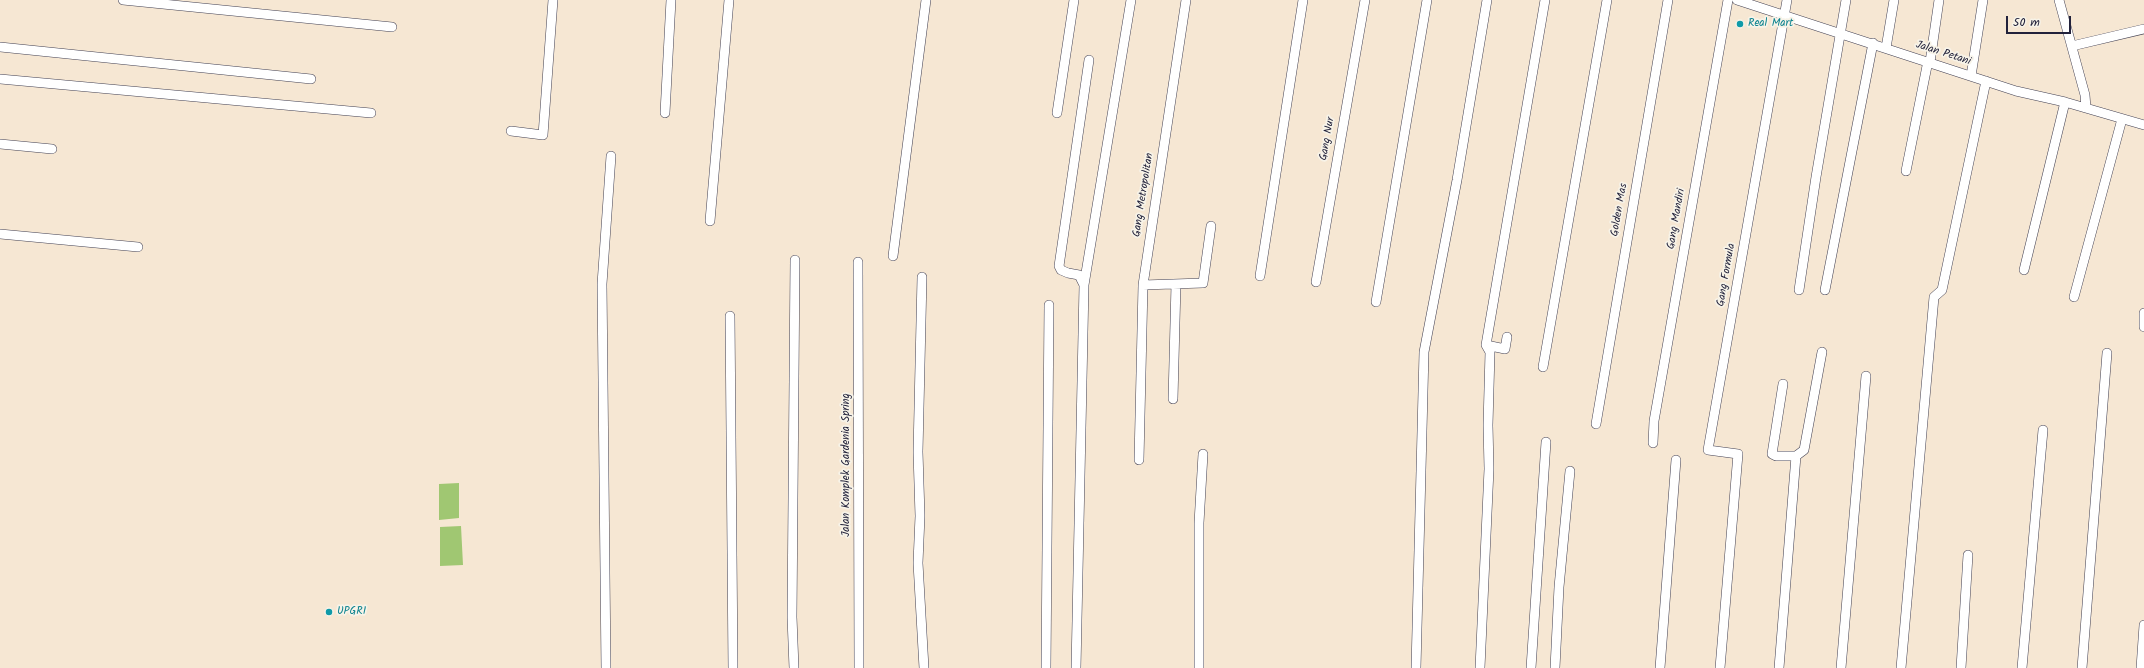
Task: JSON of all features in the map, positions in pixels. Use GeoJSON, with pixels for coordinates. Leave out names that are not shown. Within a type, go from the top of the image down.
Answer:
{"type":"FeatureCollection","features":[{"type":"Feature","properties":{"kind":"street"},"geometry":{"type":"LineString","coordinates":[[123,0],[392,27]]}},
{"type":"Feature","properties":{"kind":"street"},"geometry":{"type":"LineString","coordinates":[[511,131],[543,135],[553,0]]}},
{"type":"Feature","properties":{"kind":"street"},"geometry":{"type":"LineString","coordinates":[[665,113],[671,0]]}},
{"type":"Feature","properties":{"kind":"street"},"geometry":{"type":"LineString","coordinates":[[710,222],[729,0]]}},
{"type":"Feature","properties":{"kind":"street"},"geometry":{"type":"LineString","coordinates":[[893,256],[926,0]]}},
{"type":"Feature","properties":{"kind":"street"},"geometry":{"type":"LineString","coordinates":[[1057,113],[1074,0]]}},
{"type":"Feature","properties":{"kind":"street"},"geometry":{"type":"LineString","coordinates":[[1076,668],[1084,285],[1131,0]]}},
{"type":"Feature","properties":{"kind":"street","name":"Gang Metropolitan"},"geometry":{"type":"LineString","coordinates":[[1139,460],[1143,285],[1186,0]]}},
{"type":"Feature","properties":{"kind":"street"},"geometry":{"type":"LineString","coordinates":[[1260,276],[1303,0]]}},
{"type":"Feature","properties":{"kind":"street","name":"Gang Nur"},"geometry":{"type":"LineString","coordinates":[[1316,282],[1365,0]]}},
{"type":"Feature","properties":{"kind":"street"},"geometry":{"type":"LineString","coordinates":[[1376,302],[1427,0]]}},
{"type":"Feature","properties":{"kind":"street"},"geometry":{"type":"LineString","coordinates":[[1416,668],[1424,352],[1457,180],[1486,0]]}},
{"type":"Feature","properties":{"kind":"street"},"geometry":{"type":"LineString","coordinates":[[1480,668],[1490,469],[1488,425],[1490,352],[1486,345],[1486,321],[1545,0]]}},
{"type":"Feature","properties":{"kind":"street"},"geometry":{"type":"LineString","coordinates":[[1543,367],[1607,0]]}},
{"type":"Feature","properties":{"kind":"street","name":"Golden Mas"},"geometry":{"type":"LineString","coordinates":[[1596,424],[1668,0]]}},
{"type":"Feature","properties":{"kind":"street","name":"Gang Mandiri"},"geometry":{"type":"LineString","coordinates":[[1653,443],[1655,413],[1728,0]]}},
{"type":"Feature","properties":{"kind":"street","name":"Jalan Petani"},"geometry":{"type":"LineString","coordinates":[[1737,0],[1784,14],[2016,91],[2065,102],[2086,102],[2122,119],[2144,125]]}},
{"type":"Feature","properties":{"kind":"street","name":"Gang Formula"},"geometry":{"type":"LineString","coordinates":[[1720,668],[1738,454],[1708,450],[1787,0]]}},
{"type":"Feature","properties":{"kind":"street"},"geometry":{"type":"LineString","coordinates":[[1799,290],[1846,0]]}},
{"type":"Feature","properties":{"kind":"street"},"geometry":{"type":"LineString","coordinates":[[1886,48],[1894,0]]}},
{"type":"Feature","properties":{"kind":"street"},"geometry":{"type":"LineString","coordinates":[[1906,171],[1929,62],[1939,0]]}},
{"type":"Feature","properties":{"kind":"street"},"geometry":{"type":"LineString","coordinates":[[1971,76],[1983,0]]}},
{"type":"Feature","properties":{"kind":"street"},"geometry":{"type":"LineString","coordinates":[[2059,0],[2086,102]]}},
{"type":"Feature","properties":{"kind":"street"},"geometry":{"type":"LineString","coordinates":[[2072,46],[2144,29]]}},
{"type":"Feature","properties":{"kind":"street"},"geometry":{"type":"LineString","coordinates":[[1825,290],[1873,44]]}},
{"type":"Feature","properties":{"kind":"street"},"geometry":{"type":"LineString","coordinates":[[0,47],[311,79]]}},
{"type":"Feature","properties":{"kind":"street"},"geometry":{"type":"LineString","coordinates":[[1084,285],[1079,276],[1061,270],[1059,266],[1089,60]]}},
{"type":"Feature","properties":{"kind":"street"},"geometry":{"type":"LineString","coordinates":[[0,79],[371,113]]}},
{"type":"Feature","properties":{"kind":"street"},"geometry":{"type":"LineString","coordinates":[[1901,668],[1934,297],[1942,290],[1986,81]]}},
{"type":"Feature","properties":{"kind":"street"},"geometry":{"type":"LineString","coordinates":[[2024,270],[2065,102]]}},
{"type":"Feature","properties":{"kind":"street"},"geometry":{"type":"LineString","coordinates":[[2074,297],[2122,119]]}},
{"type":"Feature","properties":{"kind":"street"},"geometry":{"type":"LineString","coordinates":[[0,144],[52,149]]}},
{"type":"Feature","properties":{"kind":"street"},"geometry":{"type":"LineString","coordinates":[[606,668],[602,284],[611,156]]}},
{"type":"Feature","properties":{"kind":"street"},"geometry":{"type":"LineString","coordinates":[[1143,285],[1203,283],[1211,226]]}},
{"type":"Feature","properties":{"kind":"street"},"geometry":{"type":"LineString","coordinates":[[0,234],[138,247]]}},
{"type":"Feature","properties":{"kind":"street"},"geometry":{"type":"LineString","coordinates":[[794,668],[792,617],[795,260]]}},
{"type":"Feature","properties":{"kind":"street","name":"Jalan Komplek Gardenia Spring"},"geometry":{"type":"LineString","coordinates":[[858,262],[859,668]]}},
{"type":"Feature","properties":{"kind":"street"},"geometry":{"type":"LineString","coordinates":[[922,277],[918,452],[920,516],[918,563],[924,668]]}},
{"type":"Feature","properties":{"kind":"street"},"geometry":{"type":"LineString","coordinates":[[1173,399],[1176,284]]}},
{"type":"Feature","properties":{"kind":"street"},"geometry":{"type":"LineString","coordinates":[[1046,668],[1049,305]]}},
{"type":"Feature","properties":{"kind":"street"},"geometry":{"type":"LineString","coordinates":[[2144,313],[2144,327]]}},
{"type":"Feature","properties":{"kind":"street"},"geometry":{"type":"LineString","coordinates":[[730,316],[733,668]]}},
{"type":"Feature","properties":{"kind":"street"},"geometry":{"type":"LineString","coordinates":[[1486,345],[1505,349],[1507,337]]}},
{"type":"Feature","properties":{"kind":"street"},"geometry":{"type":"LineString","coordinates":[[1783,384],[1772,454],[1776,456],[1796,456],[1804,450],[1822,352]]}},
{"type":"Feature","properties":{"kind":"street"},"geometry":{"type":"LineString","coordinates":[[2082,668],[2107,353]]}},
{"type":"Feature","properties":{"kind":"street"},"geometry":{"type":"LineString","coordinates":[[1841,668],[1866,376]]}},
{"type":"Feature","properties":{"kind":"street"},"geometry":{"type":"LineString","coordinates":[[2022,668],[2044,430]]}},
{"type":"Feature","properties":{"kind":"street"},"geometry":{"type":"LineString","coordinates":[[1531,668],[1546,442]]}},
{"type":"Feature","properties":{"kind":"street"},"geometry":{"type":"LineString","coordinates":[[1199,668],[1199,523],[1203,454]]}},
{"type":"Feature","properties":{"kind":"street"},"geometry":{"type":"LineString","coordinates":[[1779,668],[1796,456]]}},
{"type":"Feature","properties":{"kind":"street"},"geometry":{"type":"LineString","coordinates":[[1660,668],[1676,460]]}},
{"type":"Feature","properties":{"kind":"street"},"geometry":{"type":"LineString","coordinates":[[1555,668],[1559,587],[1570,471]]}},
{"type":"Feature","properties":{"kind":"street"},"geometry":{"type":"LineString","coordinates":[[1961,668],[1968,556]]}},
{"type":"Feature","properties":{"kind":"street"},"geometry":{"type":"LineString","coordinates":[[2141,668],[2144,625]]}},
{"type":"Feature","properties":{"kind":"green space"},"geometry":{"type":"Polygon","coordinates":[[[459,483],[459,518],[439,520],[439,484],[459,483]]]}},
{"type":"Feature","properties":{"kind":"green space"},"geometry":{"type":"Polygon","coordinates":[[[461,526],[463,565],[440,566],[440,527],[461,526]]]}},
{"type":"Feature","properties":{"kind":"place","name":"Real Mart"},"geometry":{"type":"Point","coordinates":[1740,24]}},
{"type":"Feature","properties":{"kind":"place","name":"UPGRI"},"geometry":{"type":"Point","coordinates":[329,612]}}]}
